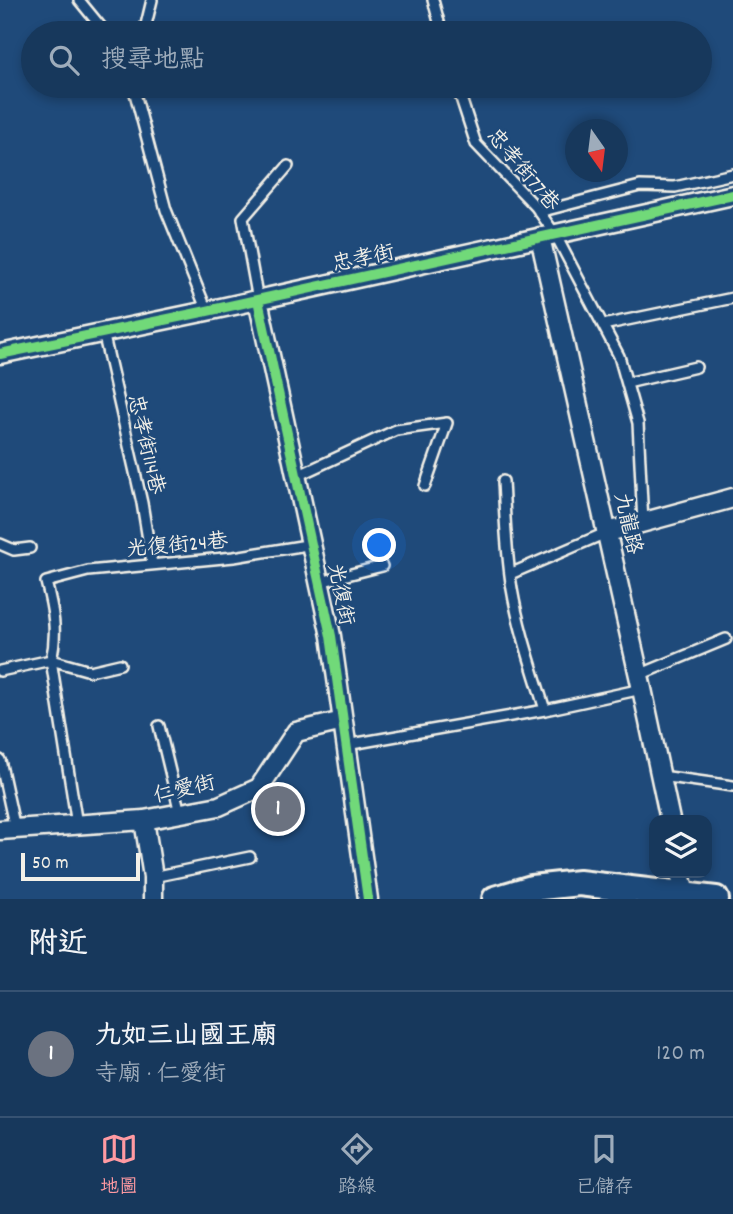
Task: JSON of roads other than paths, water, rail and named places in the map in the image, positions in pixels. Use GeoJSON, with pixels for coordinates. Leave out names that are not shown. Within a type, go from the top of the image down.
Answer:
{"type":"FeatureCollection","features":[{"type":"Feature","properties":{"kind":"street","name":"忠孝街"},"geometry":{"type":"LineString","coordinates":[[0,354],[207,312],[733,195]]}},
{"type":"Feature","properties":{"kind":"street","name":"九龍路"},"geometry":{"type":"LineString","coordinates":[[548,236],[607,532],[669,815]]}},
{"type":"Feature","properties":{"kind":"street","name":"光復街"},"geometry":{"type":"LineString","coordinates":[[258,300],[331,636],[368,899]]}},
{"type":"Feature","properties":{"kind":"street"},"geometry":{"type":"LineString","coordinates":[[607,532],[733,498]]}},
{"type":"Feature","properties":{"kind":"street","name":"仁愛街"},"geometry":{"type":"LineString","coordinates":[[7,830],[144,820],[219,806],[260,788],[296,732],[343,721]]}},
{"type":"Feature","properties":{"kind":"street"},"geometry":{"type":"LineString","coordinates":[[144,820],[153,877],[153,899]]}},
{"type":"Feature","properties":{"kind":"street"},"geometry":{"type":"LineString","coordinates":[[497,899],[532,888],[579,883],[684,889],[716,899]]}},
{"type":"Feature","properties":{"kind":"lane"},"geometry":{"type":"LineString","coordinates":[[79,0],[96,21]]}},
{"type":"Feature","properties":{"kind":"lane"},"geometry":{"type":"LineString","coordinates":[[147,21],[152,0]]}},
{"type":"Feature","properties":{"kind":"lane"},"geometry":{"type":"LineString","coordinates":[[433,0],[439,21]]}},
{"type":"Feature","properties":{"kind":"lane"},"geometry":{"type":"LineString","coordinates":[[136,98],[166,210],[207,312]]}},
{"type":"Feature","properties":{"kind":"lane","name":"忠孝街77巷"},"geometry":{"type":"LineString","coordinates":[[461,98],[476,144],[540,212],[548,236],[619,356],[638,423],[643,523]]}},
{"type":"Feature","properties":{"kind":"lane"},"geometry":{"type":"LineString","coordinates":[[258,300],[243,218],[288,166]]}},
{"type":"Feature","properties":{"kind":"lane"},"geometry":{"type":"LineString","coordinates":[[540,212],[640,186],[675,187],[733,174]]}},
{"type":"Feature","properties":{"kind":"lane"},"geometry":{"type":"LineString","coordinates":[[603,325],[733,298]]}},
{"type":"Feature","properties":{"kind":"lane","name":"忠孝街114巷"},"geometry":{"type":"LineString","coordinates":[[103,332],[142,503],[152,564]]}},
{"type":"Feature","properties":{"kind":"lane"},"geometry":{"type":"LineString","coordinates":[[627,383],[695,367]]}},
{"type":"Feature","properties":{"kind":"lane"},"geometry":{"type":"LineString","coordinates":[[297,476],[396,430],[447,423],[425,486]]}},
{"type":"Feature","properties":{"kind":"lane"},"geometry":{"type":"LineString","coordinates":[[503,481],[510,574],[524,641],[545,710]]}},
{"type":"Feature","properties":{"kind":"lane"},"geometry":{"type":"LineString","coordinates":[[510,574],[607,532]]}},
{"type":"Feature","properties":{"kind":"lane"},"geometry":{"type":"LineString","coordinates":[[0,544],[14,550],[30,548]]}},
{"type":"Feature","properties":{"kind":"lane","name":"光復街24巷"},"geometry":{"type":"LineString","coordinates":[[51,660],[56,641],[53,607],[46,582],[88,570],[234,557],[313,544]]}},
{"type":"Feature","properties":{"kind":"lane"},"geometry":{"type":"LineString","coordinates":[[320,582],[382,566]]}},
{"type":"Feature","properties":{"kind":"lane"},"geometry":{"type":"LineString","coordinates":[[346,745],[545,710],[641,682],[726,639]]}},
{"type":"Feature","properties":{"kind":"lane"},"geometry":{"type":"LineString","coordinates":[[51,660],[76,825]]}},
{"type":"Feature","properties":{"kind":"lane"},"geometry":{"type":"LineString","coordinates":[[0,671],[51,660],[90,671],[120,664]]}},
{"type":"Feature","properties":{"kind":"lane"},"geometry":{"type":"LineString","coordinates":[[159,726],[180,813]]}},
{"type":"Feature","properties":{"kind":"lane"},"geometry":{"type":"LineString","coordinates":[[0,760],[7,830]]}},
{"type":"Feature","properties":{"kind":"lane"},"geometry":{"type":"LineString","coordinates":[[660,776],[733,786]]}},
{"type":"Feature","properties":{"kind":"lane"},"geometry":{"type":"LineString","coordinates":[[153,877],[250,857]]}},
{"type":"Feature","properties":{"kind":"place","name":"九如三山國王廟"},"geometry":{"type":"Point","coordinates":[278,809]}}]}
